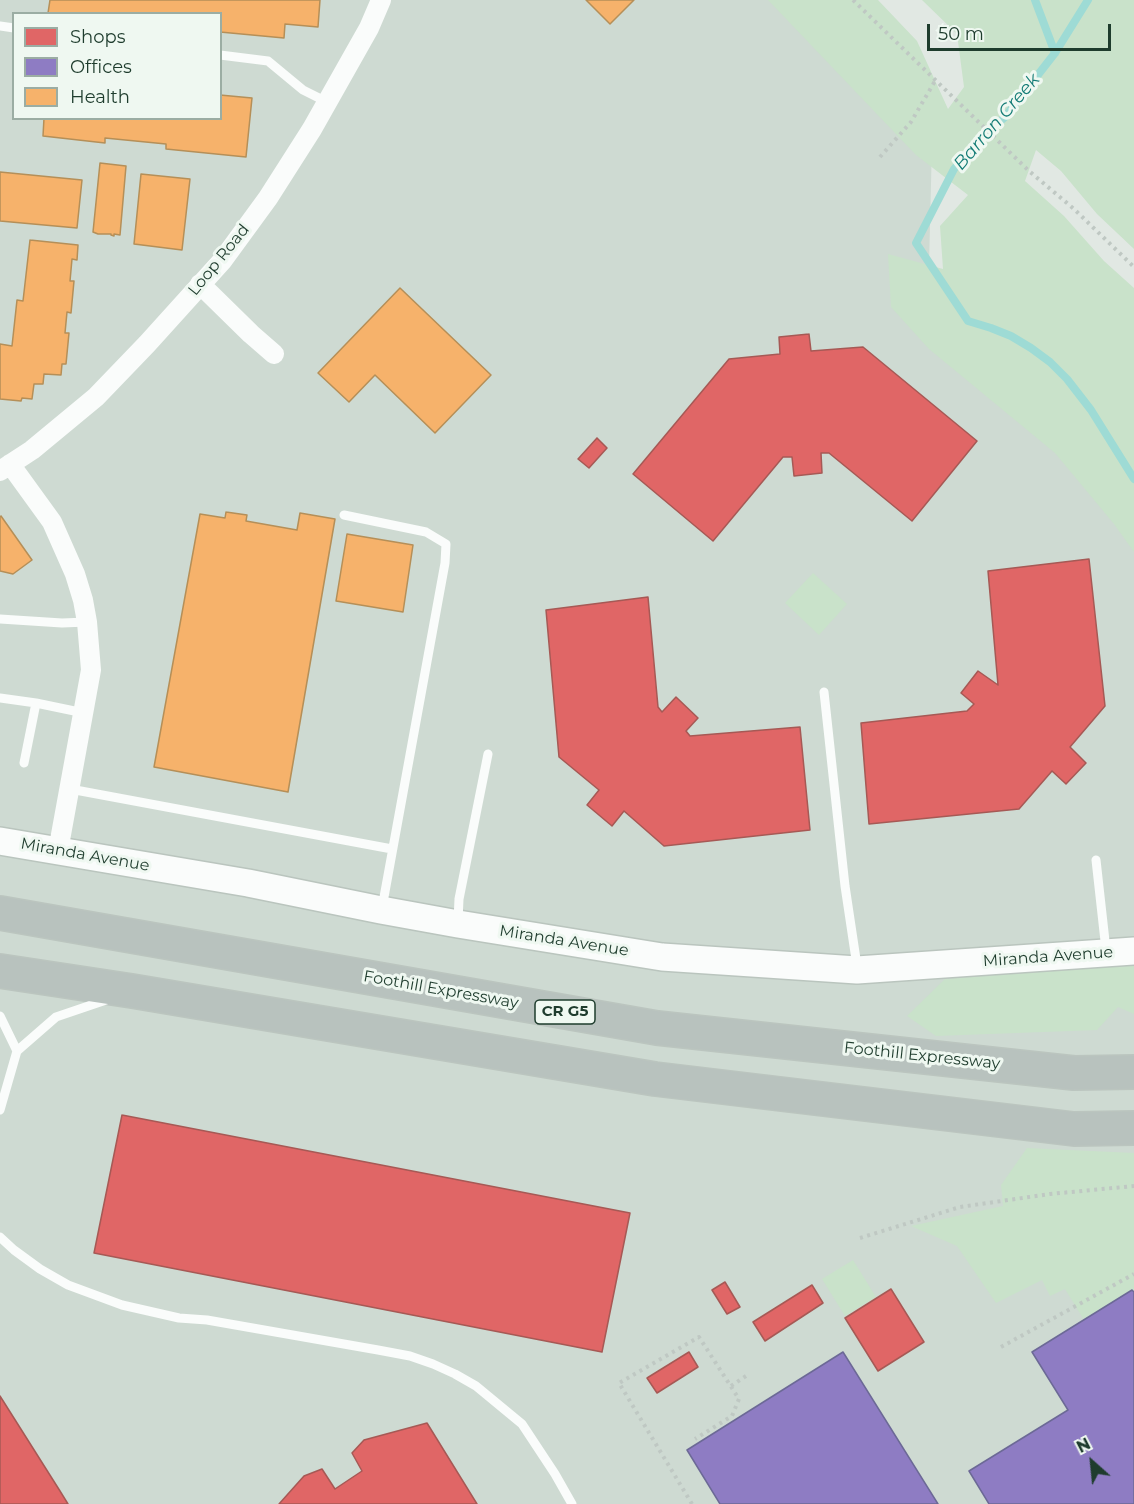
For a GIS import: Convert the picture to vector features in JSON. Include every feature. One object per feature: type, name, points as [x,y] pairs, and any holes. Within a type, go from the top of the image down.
[{"type":"highway","name":"Foothill Expressway","points":[[0,913],[657,1028],[1074,1073],[1134,1072]]},
{"type":"highway","points":[[0,971],[655,1079],[1074,1129],[1134,1128]]},
{"type":"street","name":"Loop Road","points":[[5,468],[37,446],[96,397],[222,261],[268,198],[312,129],[369,28],[381,0]]},
{"type":"street","points":[[201,284],[274,354]]},
{"type":"street","points":[[5,468],[52,522],[75,574],[87,622],[91,670],[58,851]]},
{"type":"street","name":"Miranda Avenue","points":[[0,841],[248,883],[458,924],[662,957],[857,970],[1134,951]]},
{"type":"lane","points":[[222,55],[268,61],[303,90],[327,102]]},
{"type":"lane","points":[[344,515],[426,532],[446,544],[445,563],[381,910]]},
{"type":"lane","points":[[0,619],[62,623],[87,622]]},
{"type":"lane","points":[[824,692],[845,886],[857,970]]},
{"type":"lane","points":[[0,698],[84,713]]},
{"type":"lane","points":[[24,763],[36,703]]},
{"type":"lane","points":[[458,924],[459,899],[488,754]]},
{"type":"lane","points":[[70,789],[392,849]]},
{"type":"lane","points":[[1096,860],[1106,953]]},
{"type":"lane","points":[[0,1110],[17,1052],[56,1017],[132,991]]},
{"type":"lane","points":[[0,1016],[17,1052]]},
{"type":"lane","points":[[0,1236],[14,1250],[40,1269],[68,1285],[122,1305],[179,1317],[378,1350],[425,1361],[455,1374],[476,1386],[522,1424],[572,1504]]},
{"type":"path","points":[[853,0],[1029,171],[1074,209],[1134,267]]},
{"type":"path","points":[[879,157],[910,122],[935,81]]},
{"type":"path","points":[[860,1238],[960,1207],[1050,1194],[1134,1186]]},
{"type":"path","points":[[1001,1347],[1134,1274]]},
{"type":"path","points":[[692,1504],[619,1383],[699,1337],[739,1399],[730,1420],[695,1439]]},
{"type":"path","points":[[731,1386],[749,1374]]},
{"type":"shaded area","points":[[0,0],[796,0],[932,143],[928,307],[1134,515],[1134,1504],[0,1504]]},
{"type":"green space","points":[[768,0],[878,0],[917,41],[948,109],[964,87],[957,34],[922,0],[1134,0],[1134,249],[1097,214],[1061,171],[1036,150],[1025,181],[1064,216],[1104,261],[1134,288],[1134,552],[1114,524],[1055,453],[929,349],[891,307],[888,254],[943,269],[940,226],[968,195],[916,155]]},
{"type":"green space","points":[[813,573],[847,604],[819,635],[785,603]]},
{"type":"green space","points":[[1134,963],[1134,1014],[1118,1007],[1097,1030],[936,1036],[907,1016],[945,979]]},
{"type":"green space","points":[[1027,1148],[1134,1153],[1134,1292],[1132,1290],[1084,1320],[1065,1289],[1050,1296],[1042,1280],[996,1303],[957,1246],[911,1226],[1003,1206],[1001,1185]]},
{"type":"green space","points":[[853,1260],[876,1297],[845,1316],[822,1279]]},
{"type":"building: Shops","points":[[809,334],[811,351],[863,347],[977,441],[912,521],[829,453],[821,453],[822,473],[794,476],[792,457],[783,457],[713,541],[633,474],[729,359],[780,354],[779,337]]},
{"type":"building: Shops","points":[[597,438],[607,448],[589,468],[578,459]]},
{"type":"building: Shops","points":[[1089,559],[1105,706],[1070,747],[1086,763],[1066,784],[1052,771],[1019,809],[869,824],[861,723],[967,711],[974,704],[961,693],[978,671],[998,685],[988,571]]},
{"type":"building: Shops","points":[[648,597],[658,707],[662,712],[676,697],[698,718],[686,731],[690,736],[800,727],[810,830],[664,846],[624,811],[612,826],[587,805],[599,790],[559,757],[546,610]]},
{"type":"building: Shops","points":[[122,1115],[630,1213],[602,1352],[94,1253]]},
{"type":"building: Shops","points":[[725,1282],[740,1307],[727,1314],[712,1290]]},
{"type":"building: Shops","points":[[812,1285],[823,1303],[765,1341],[753,1322]]},
{"type":"building: Shops","points":[[891,1289],[924,1342],[878,1371],[845,1318]]},
{"type":"building: Shops","points":[[689,1352],[698,1367],[657,1393],[647,1378]]},
{"type":"building: Shops","points":[[0,1396],[60,1491],[68,1504],[0,1504]]},
{"type":"building: Shops","points":[[427,1423],[477,1504],[279,1504],[304,1476],[322,1469],[335,1489],[362,1471],[352,1453],[364,1440]]},
{"type":"building: Offices","points":[[1132,1290],[1134,1292],[1134,1504],[989,1504],[969,1471],[1068,1410],[1032,1352]]},
{"type":"building: Offices","points":[[843,1352],[938,1504],[720,1504],[687,1450]]},
{"type":"building: Health","points":[[50,0],[320,0],[318,27],[285,24],[284,38],[222,32],[222,12],[48,12]]},
{"type":"building: Health","points":[[586,0],[634,0],[610,24]]},
{"type":"building: Health","points":[[222,95],[252,98],[246,157],[166,149],[166,144],[105,138],[105,143],[43,136],[44,120],[222,120]]},
{"type":"building: Health","points":[[100,163],[126,166],[120,235],[93,232]]},
{"type":"building: Health","points":[[0,172],[82,180],[77,228],[0,221]]},
{"type":"building: Health","points":[[141,174],[190,179],[182,250],[134,244]]},
{"type":"building: Health","points":[[30,240],[78,245],[77,260],[72,259],[70,281],[74,281],[71,313],[67,312],[65,333],[69,333],[66,364],[62,364],[61,375],[44,374],[43,384],[34,384],[32,399],[22,398],[21,401],[0,399],[0,344],[12,346],[17,300],[23,301]]},
{"type":"building: Health","points":[[400,288],[491,375],[435,433],[375,375],[349,402],[318,373]]},
{"type":"building: Health","points":[[226,512],[247,515],[246,521],[297,530],[300,513],[335,519],[288,792],[154,767],[200,514],[225,518]]},
{"type":"building: Health","points":[[1,516],[32,560],[13,574],[0,571]]},
{"type":"building: Health","points":[[347,534],[413,545],[403,612],[336,601]]},
{"type":"waterway","points":[[1035,0],[1055,53]]},
{"type":"waterway","name":"Barron Creek","points":[[1088,0],[1055,53],[1005,117],[980,139],[954,169],[916,243],[968,321],[1011,336],[1050,362],[1067,379],[1091,410],[1134,479]]}]
